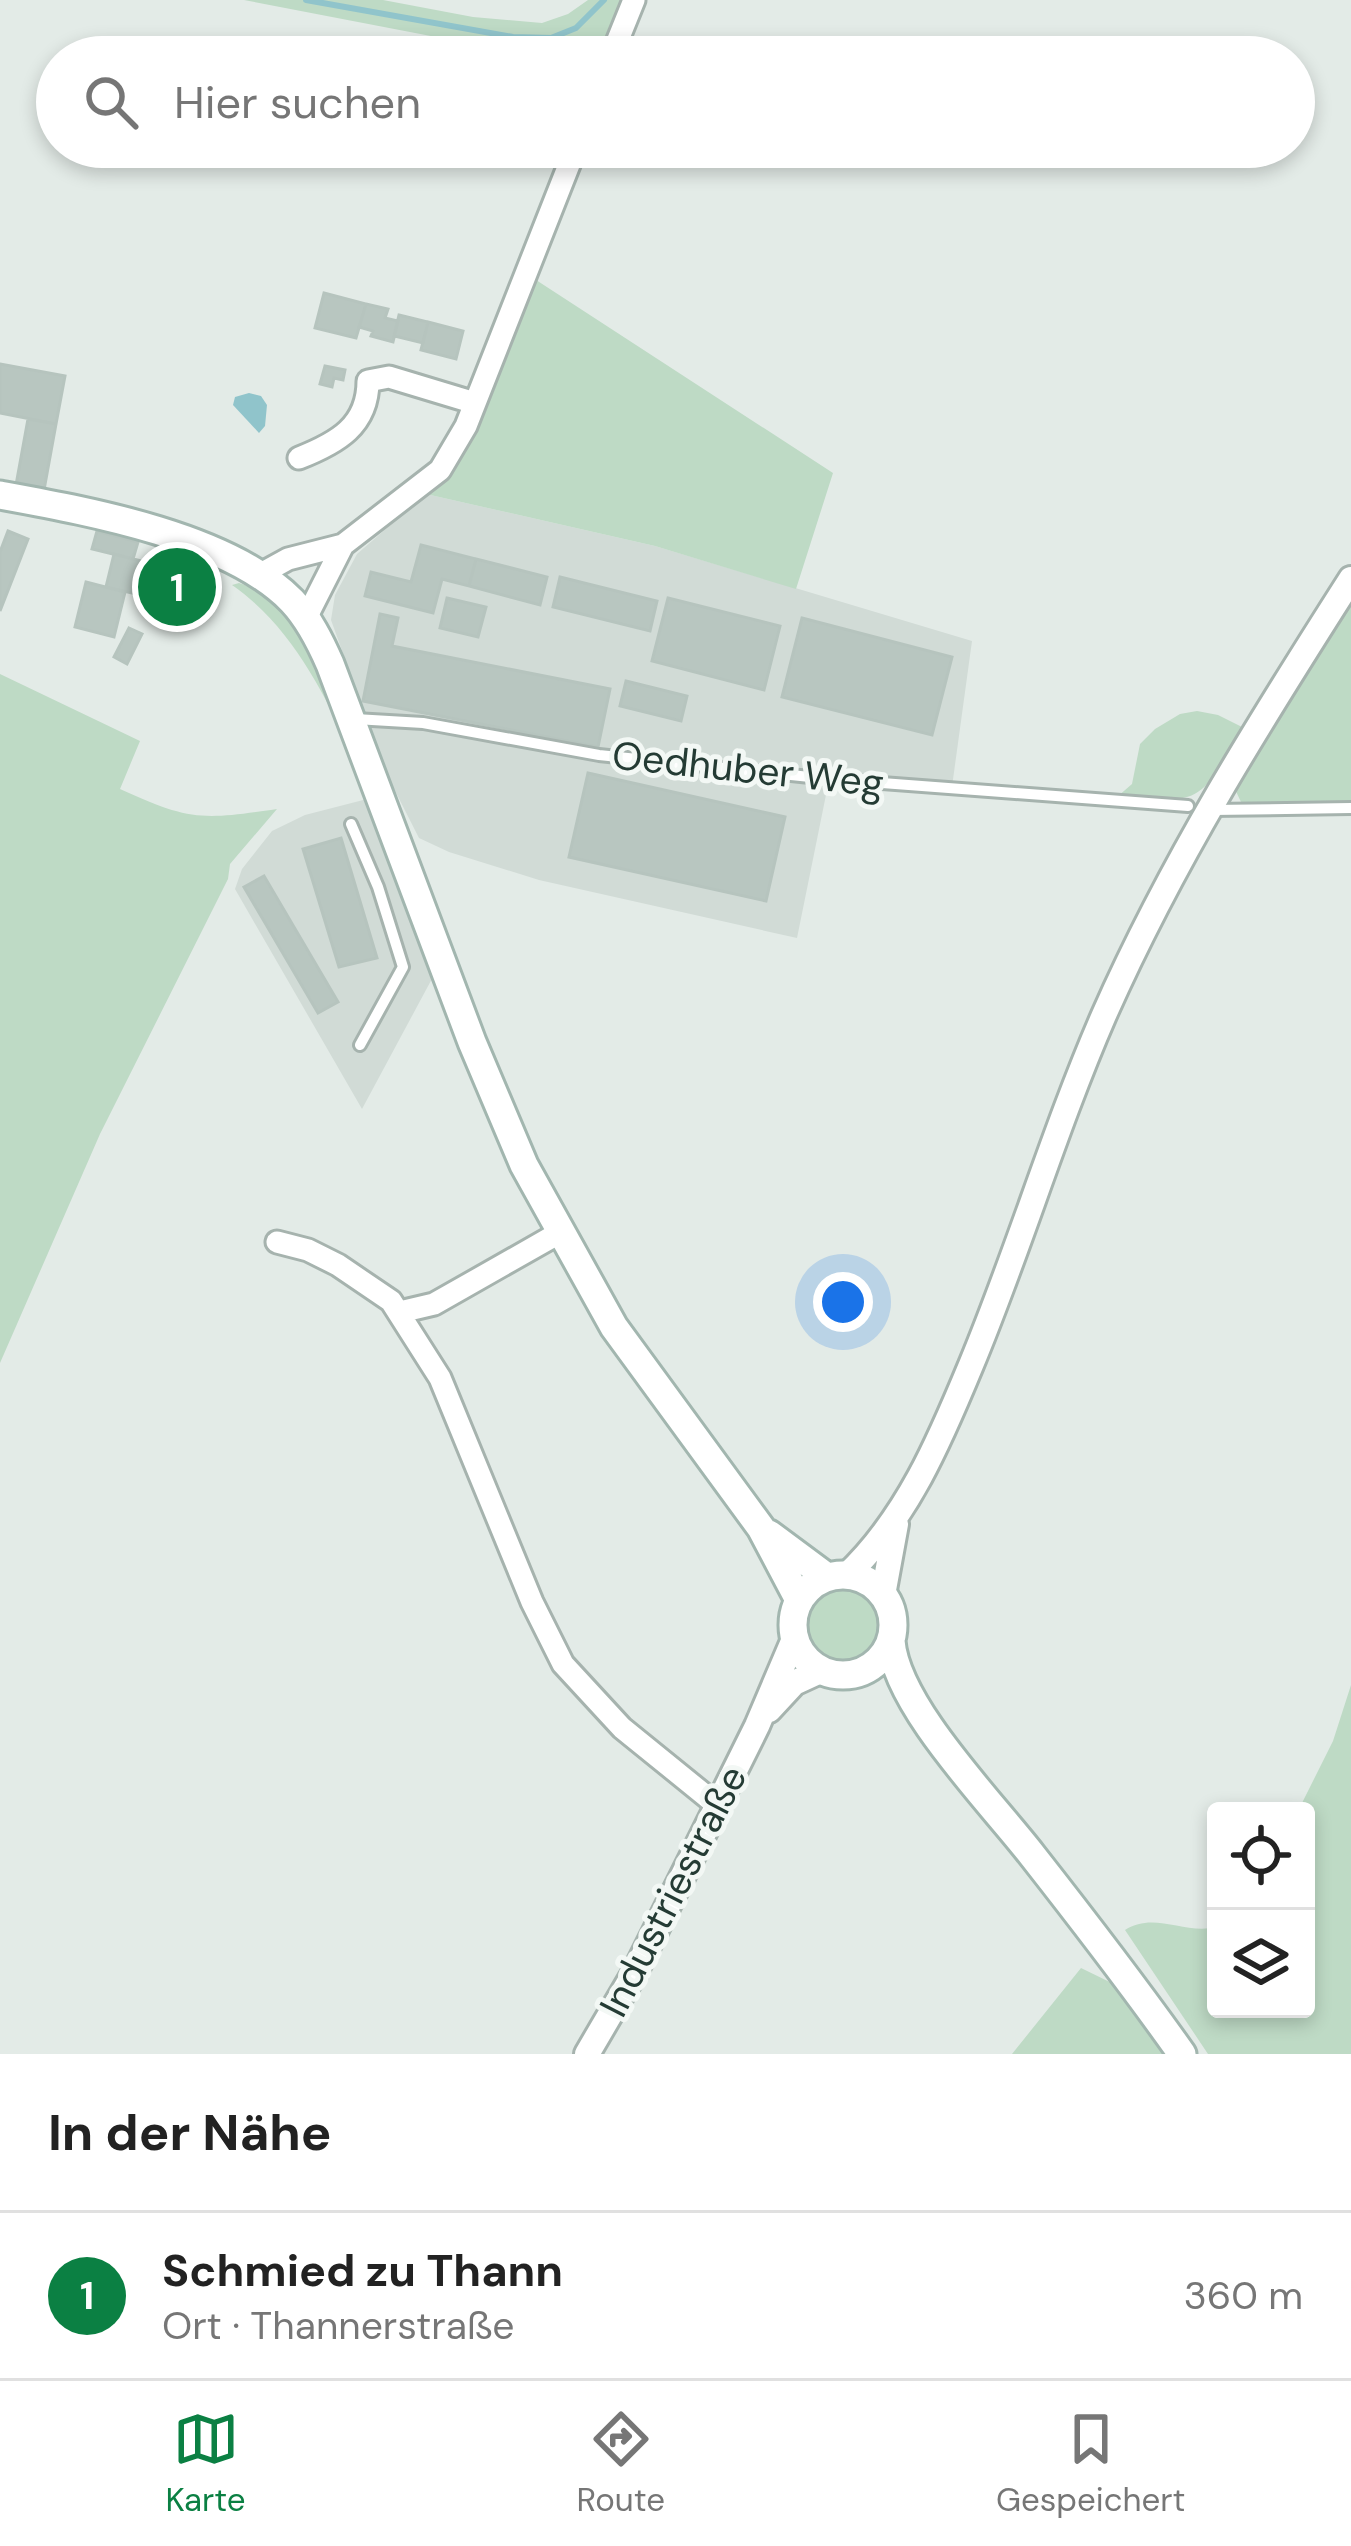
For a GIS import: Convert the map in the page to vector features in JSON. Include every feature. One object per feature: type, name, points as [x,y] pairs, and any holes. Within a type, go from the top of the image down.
[{"type":"main road","points":[[0,495],[201,546],[259,575],[306,618],[325,651],[505,1123],[559,1233],[647,1376],[761,1528],[799,1600]]},
{"type":"main road","points":[[761,1528],[837,1576],[870,1583],[883,1594],[892,1612],[892,1658],[940,1741]]},
{"type":"main road","points":[[837,1576],[808,1588],[793,1616],[794,1640],[809,1663],[838,1676],[857,1674],[884,1655],[891,1641]]},
{"type":"main road","points":[[857,1674],[889,1690],[940,1741],[1108,1952],[1182,2054]]},
{"type":"street","points":[[619,36],[634,0]]},
{"type":"street","points":[[259,575],[288,559],[343,545],[440,470],[475,403],[568,168]]},
{"type":"street","points":[[299,458],[320,450],[355,424],[368,405],[368,382],[389,377],[475,403]]},
{"type":"street","points":[[306,618],[343,545]]},
{"type":"street","points":[[883,1594],[898,1516],[956,1402],[1105,1013],[1198,807],[1351,579]]},
{"type":"street","points":[[400,1312],[434,1304],[559,1233]]},
{"type":"street","points":[[277,1242],[308,1250],[352,1273],[400,1312],[449,1400],[532,1602],[563,1664],[622,1727],[718,1805]]},
{"type":"street","points":[[837,1576],[898,1516]]},
{"type":"street","name":"Industriestraße","points":[[587,2054],[635,1972],[757,1726],[794,1640]]},
{"type":"street","name":"Industriestraße","points":[[757,1726],[794,1683],[820,1671]]},
{"type":"lane","name":"Oedhuber Weg","points":[[351,719],[423,723],[599,755],[668,762],[1148,804],[1351,808]]},
{"type":"lane","points":[[351,824],[378,887],[403,967],[360,1045]]},
{"type":"lane","points":[[378,887],[409,876]]},
{"type":"shaded area","points":[[426,494],[655,546],[972,641],[951,794],[828,785],[797,938],[539,880],[419,838],[387,775],[331,620],[335,595],[357,554]]},
{"type":"shaded area","points":[[371,798],[434,975],[362,1109],[235,889],[242,869],[272,831],[305,815]]},
{"type":"green space","points":[[244,0],[383,0],[473,17],[542,23],[588,0],[623,0],[608,36],[431,36]]},
{"type":"green space","points":[[533,278],[833,473],[796,589],[655,546],[426,494],[445,473]]},
{"type":"green space","points":[[239,583],[263,594],[298,630],[352,751],[288,639],[232,585]]},
{"type":"green space","points":[[1351,595],[1351,803],[1241,802],[1233,785]]},
{"type":"green space","points":[[0,674],[140,741],[120,789],[197,815],[277,809],[230,864],[228,879],[100,1134],[0,1363]]},
{"type":"green space","points":[[1197,711],[1244,728],[1207,784],[1185,798],[1117,797],[1132,784],[1140,744],[1180,714]]},
{"type":"green space","points":[[845,1584],[873,1596],[885,1624],[873,1652],[845,1664],[817,1652],[805,1624],[817,1596]]},
{"type":"green space","points":[[1351,1685],[1351,2054],[1208,2054],[1125,1930],[1147,1923],[1207,1928],[1207,2018],[1315,2018],[1315,1802],[1302,1802],[1333,1741]]},
{"type":"green space","points":[[1081,1968],[1124,1989],[1172,2054],[1012,2054]]},
{"type":"water","points":[[261,396],[267,405],[265,426],[259,433],[233,405],[235,397]]},
{"type":"building","points":[[324,293],[366,304],[356,338],[315,328]]},
{"type":"building","points":[[366,304],[388,309],[385,318],[398,321],[393,342],[359,327]]},
{"type":"building","points":[[399,315],[428,322],[423,343],[394,336]]},
{"type":"building","points":[[428,322],[463,331],[456,359],[421,350]]},
{"type":"building","points":[[0,364],[65,376],[56,424],[0,413]]},
{"type":"building","points":[[325,366],[345,370],[343,380],[334,378],[332,387],[320,384]]},
{"type":"building","points":[[28,419],[56,424],[44,490],[16,485]]},
{"type":"building","points":[[8,531],[28,539],[0,611],[0,552]]},
{"type":"building","points":[[97,531],[138,542],[133,559],[92,549]]},
{"type":"building","points":[[421,545],[476,559],[469,586],[442,579],[433,613],[365,596],[371,572],[411,582]]},
{"type":"building","points":[[114,554],[161,566],[153,598],[106,587]]},
{"type":"building","points":[[476,559],[547,577],[540,605],[469,586]]},
{"type":"building","points":[[161,566],[202,576],[194,609],[153,598]]},
{"type":"building","points":[[560,577],[657,601],[650,631],[553,607]]},
{"type":"building","points":[[86,582],[125,592],[114,637],[75,627]]},
{"type":"building","points":[[447,598],[486,607],[478,637],[440,628]]},
{"type":"building","points":[[668,598],[780,626],[764,690],[652,661]]},
{"type":"building","points":[[380,614],[398,618],[392,646],[610,689],[598,747],[363,701]]},
{"type":"building","points":[[802,618],[952,657],[932,735],[782,697]]},
{"type":"building","points":[[129,628],[142,634],[127,664],[114,657]]},
{"type":"building","points":[[626,681],[687,696],[681,721],[620,706]]},
{"type":"building","points":[[588,773],[785,817],[766,901],[569,857]]},
{"type":"building","points":[[341,838],[377,958],[339,967],[303,849]]},
{"type":"building","points":[[264,876],[338,1002],[318,1013],[244,887]]},
{"type":"waterway","points":[[306,0],[507,36]]},
{"type":"waterway","points":[[556,36],[576,28],[604,0]]},
{"type":"place","name":"Schmied zu Thann","points":[[177,587]]}]
